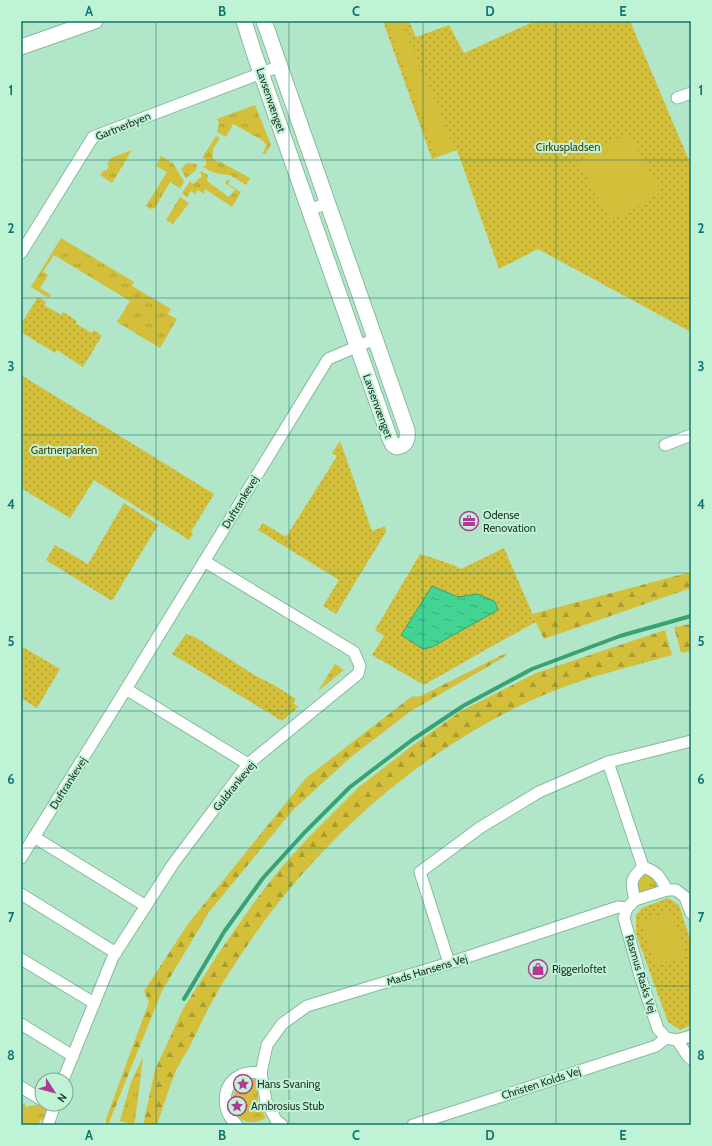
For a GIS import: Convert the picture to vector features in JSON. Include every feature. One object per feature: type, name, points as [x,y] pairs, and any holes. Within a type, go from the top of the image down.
[{"type":"street","points":[[21,47],[95,21]]},
{"type":"street","name":"Lavsenvænget","points":[[244,21],[390,439],[393,445],[397,447],[402,446],[408,436],[407,430],[264,21]]},
{"type":"street","name":"Gartnerbyen","points":[[21,253],[93,137],[280,66]]},
{"type":"street","points":[[677,98],[691,93]]},
{"type":"street","points":[[309,210],[328,203]]},
{"type":"street","name":"Duftrankevej","points":[[21,858],[328,359],[375,339]]},
{"type":"street","points":[[665,445],[691,435]]},
{"type":"street","name":"Guldrankevej","points":[[66,1072],[116,953],[173,864],[248,764],[358,674],[360,666],[354,652],[204,561]]},
{"type":"street","points":[[126,689],[248,764]]},
{"type":"street","points":[[449,963],[420,872],[481,827],[539,792],[608,762],[691,741]]},
{"type":"street","points":[[608,762],[643,867]]},
{"type":"street","points":[[34,836],[146,906]]},
{"type":"street","points":[[643,867],[652,870],[660,876],[667,890]]},
{"type":"street","points":[[635,900],[632,884],[634,876],[643,867]]},
{"type":"street","points":[[627,908],[635,900],[667,890],[676,890],[685,897],[691,913]]},
{"type":"street","points":[[21,894],[116,953]]},
{"type":"street","name":"Mads Hansens Vej","points":[[261,1073],[267,1045],[282,1024],[307,1006],[449,963],[618,907],[627,908]]},
{"type":"street","name":"Rasmus Rasks Vej","points":[[627,908],[624,918],[640,976],[658,1029],[666,1038]]},
{"type":"street","points":[[21,959],[94,1003]]},
{"type":"street","points":[[21,1024],[73,1056]]},
{"type":"street","points":[[666,1038],[678,1040],[691,1036]]},
{"type":"street","name":"Christen Kolds Vej","points":[[413,1125],[656,1046],[666,1038]]},
{"type":"street","points":[[678,1040],[691,1059]]},
{"type":"street","points":[[237,1125],[228,1116],[225,1105],[225,1094],[230,1084],[239,1076],[249,1072],[261,1073],[266,1100],[276,1123]]},
{"type":"street","points":[[21,1087],[34,1095]]},
{"type":"street","points":[[48,1125],[51,1112]]},
{"type":"green space","name":"Cirkuspladsen","points":[[383,21],[409,21],[416,37],[449,25],[464,53],[535,21],[630,21],[691,165],[691,332],[538,249],[499,269],[457,150],[432,159]]},
{"type":"green space","points":[[387,21],[402,21],[419,67],[425,76],[455,150],[436,157]]},
{"type":"green space","points":[[255,105],[271,145],[265,154],[262,154],[267,145],[262,140],[233,124],[226,137],[217,132],[219,123],[217,119]]},
{"type":"green space","points":[[628,133],[662,192],[611,221],[578,162]]},
{"type":"green space","points":[[216,136],[220,138],[213,149],[212,157],[217,162],[219,161],[250,178],[246,185],[230,175],[219,174],[202,166],[206,166],[206,159],[202,158]]},
{"type":"green space","points":[[132,150],[112,183],[100,175],[103,171],[107,170],[109,166],[107,165],[111,158]]},
{"type":"green space","points":[[161,156],[173,163],[184,182],[180,188],[170,182],[155,208],[151,209],[146,206],[167,172],[156,166]]},
{"type":"green space","points":[[187,163],[197,164],[196,170],[186,178],[181,169]]},
{"type":"green space","points":[[201,171],[208,175],[207,181],[229,197],[235,190],[225,183],[227,180],[230,180],[228,184],[241,192],[232,207],[205,189],[204,194],[198,190],[195,194],[191,191],[187,197],[182,193],[190,181],[193,184],[202,176]]},
{"type":"green space","points":[[180,197],[189,203],[173,224],[166,220]]},
{"type":"green space","points":[[61,238],[134,282],[132,286],[171,309],[168,314],[177,319],[160,348],[117,322],[130,301],[54,255],[43,272],[48,275],[40,288],[51,295],[49,298],[31,287]]},
{"type":"green space","points":[[38,297],[46,302],[44,305],[61,315],[63,312],[77,321],[76,324],[92,333],[94,330],[102,336],[83,367],[57,350],[55,353],[21,332],[21,324]]},
{"type":"green space","name":"Gartnerparken","points":[[21,375],[214,494],[191,532],[193,534],[189,540],[94,480],[70,518],[21,488]]},
{"type":"green space","points":[[340,441],[372,531],[385,526],[386,532],[336,614],[323,606],[339,580],[258,530],[263,523],[286,537],[337,456],[332,453]]},
{"type":"green space","points":[[124,503],[158,525],[112,601],[46,560],[55,545],[88,564]]},
{"type":"green space","points":[[504,548],[536,622],[424,685],[372,655],[384,636],[375,630],[420,554],[461,569]]},
{"type":"green space","points":[[691,572],[691,588],[544,639],[532,614]]},
{"type":"green space","points":[[691,624],[691,651],[681,653],[674,627]]},
{"type":"green space","points":[[665,630],[672,655],[577,682],[546,694],[498,717],[452,744],[409,774],[368,808],[329,845],[293,885],[260,927],[220,988],[178,1066],[157,1125],[143,1125],[155,1070],[183,1009],[218,954],[255,901],[280,869],[307,839],[359,787],[412,746],[461,711],[536,673]]},
{"type":"green space","points":[[186,634],[195,637],[256,676],[296,699],[293,703],[298,707],[282,721],[172,654]]},
{"type":"green space","points":[[21,646],[60,669],[37,708],[21,698]]},
{"type":"green space","points":[[506,654],[506,656],[411,711],[351,757],[293,810],[209,912],[162,991],[108,1125],[106,1125],[106,1119],[149,1002],[144,991],[188,924],[306,778],[411,697],[421,696]]},
{"type":"green space","points":[[335,664],[344,670],[318,691]]},
{"type":"green space","points":[[645,874],[654,878],[657,884],[656,887],[643,893],[639,891],[637,886],[639,879]]},
{"type":"green space","points":[[668,898],[679,905],[691,942],[691,1025],[680,1030],[668,1022],[636,934],[636,915],[642,908]]},
{"type":"green space","points":[[671,911],[686,956],[656,966],[641,921]]},
{"type":"green space","points":[[143,1057],[135,1121],[133,1124],[120,1121],[131,1082]]},
{"type":"green space","points":[[251,1079],[257,1079],[258,1101],[266,1118],[256,1122],[246,1121],[239,1117],[234,1110],[232,1102],[234,1094],[240,1086]]},
{"type":"green space","points":[[25,1103],[26,1107],[34,1105],[34,1112],[46,1112],[46,1117],[40,1121],[38,1125],[21,1125],[21,1104]]},
{"type":"water","points":[[432,586],[458,597],[477,594],[494,601],[498,610],[432,647],[423,649],[401,635]]},
{"type":"waterway","points":[[184,999],[224,932],[263,878],[305,832],[350,787],[412,740],[463,706],[532,669],[620,636],[691,616]]},
{"type":"place","name":"Odense Renovation","points":[[469,521]]},
{"type":"place","name":"Riggerloftet","points":[[538,969]]},
{"type":"place","name":"Hans Svaning","points":[[243,1084]]},
{"type":"place","name":"Ambrosius Stub","points":[[237,1106]]}]
